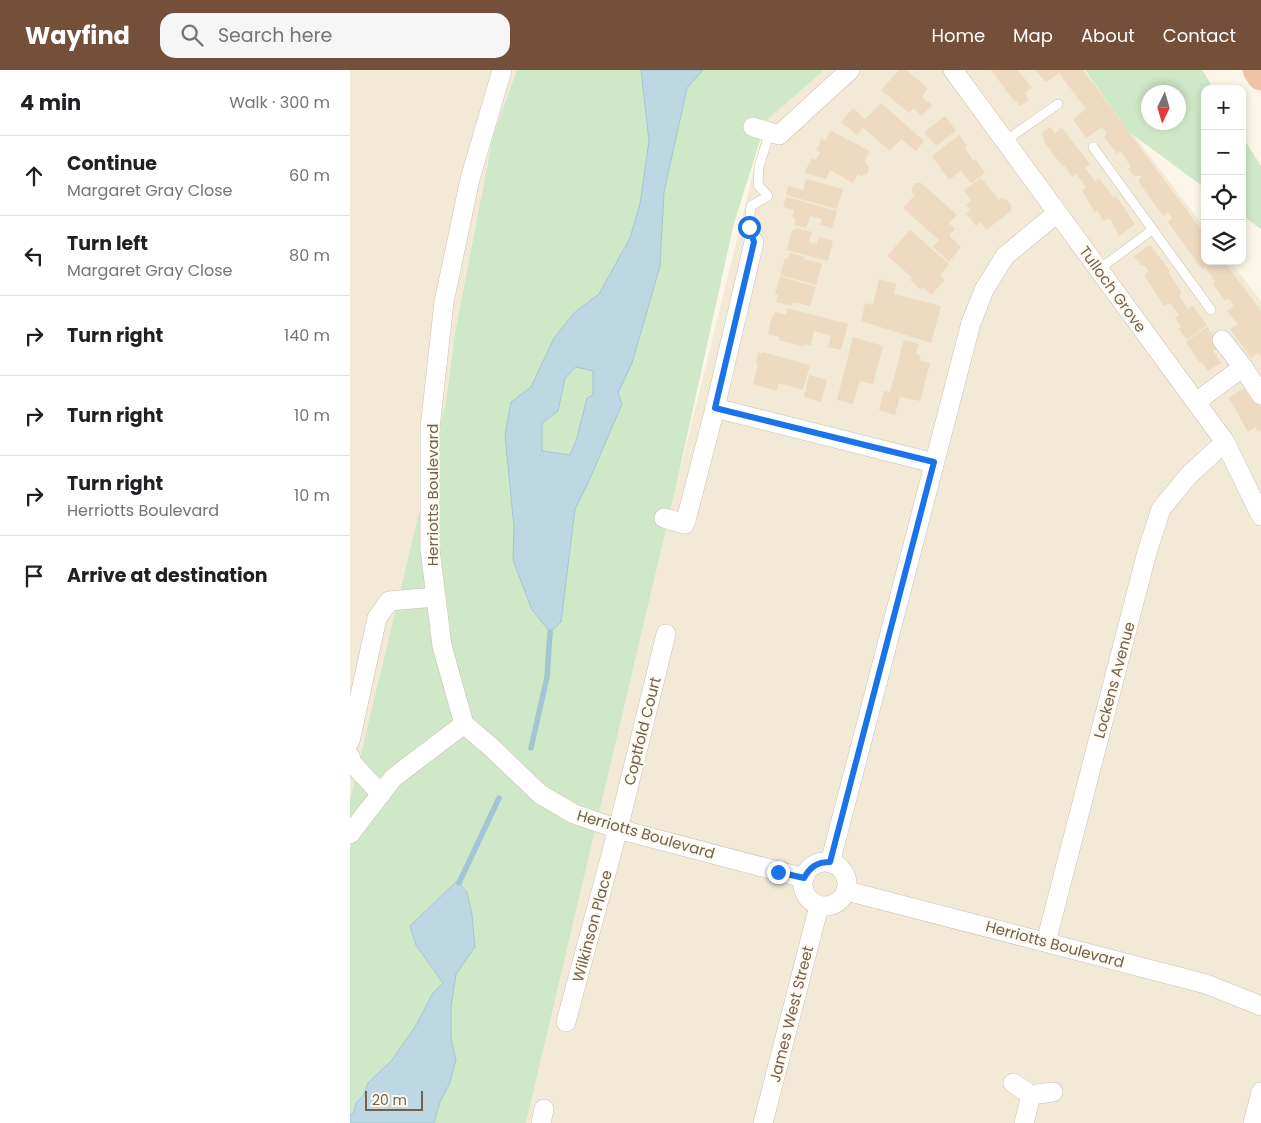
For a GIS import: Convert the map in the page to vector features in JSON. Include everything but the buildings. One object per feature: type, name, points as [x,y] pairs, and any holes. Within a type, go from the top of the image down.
[{"type":"highway","points":[[1257,70],[1261,76]]},
{"type":"street","name":"Herriotts Boulevard","points":[[502,70],[470,179],[444,302],[430,428],[430,549],[442,646],[464,724],[540,794],[574,814],[618,829],[804,878]]},
{"type":"street","points":[[761,130],[779,135],[850,70]]},
{"type":"street","name":"Tulloch Grove","points":[[955,71],[1225,442],[1261,516]]},
{"type":"street","points":[[830,862],[971,324],[984,290],[1004,256],[1057,213]]},
{"type":"street","points":[[664,518],[685,524],[715,408],[754,242]]},
{"type":"street","points":[[1222,340],[1243,367],[1261,395]]},
{"type":"street","points":[[1196,402],[1243,367]]},
{"type":"street","points":[[715,408],[934,462]]},
{"type":"street","name":"Lockens Avenue","points":[[1046,942],[1147,552],[1161,508],[1189,475],[1225,442]]},
{"type":"street","points":[[350,741],[377,618],[389,602],[436,597]]},
{"type":"street","name":"Coptfold Court","points":[[618,829],[666,634]]},
{"type":"street","points":[[350,834],[393,778],[464,724]]},
{"type":"street","points":[[350,756],[352,762],[381,794]]},
{"type":"street","name":"Wilkinson Place","points":[[566,1022],[618,829]]},
{"type":"street","points":[[821,862],[830,862],[842,870],[846,876],[847,890],[843,898],[836,904],[819,906],[811,902],[806,895],[803,887],[804,878],[814,865],[821,862]]},
{"type":"street","name":"Herriotts Boulevard","points":[[847,890],[1206,984],[1261,1006]]},
{"type":"street","name":"James West Street","points":[[763,1123],[819,906]]},
{"type":"street","points":[[1013,1083],[1031,1095],[1053,1092]]},
{"type":"street","points":[[1253,1123],[1261,1092]]},
{"type":"street","points":[[1024,1123],[1031,1095]]},
{"type":"lane","points":[[1005,141],[1058,104]]},
{"type":"lane","points":[[754,242],[749,227],[751,206],[768,196],[758,186],[761,130]]},
{"type":"lane","points":[[1093,148],[1211,310]]},
{"type":"lane","points":[[1098,270],[1152,230]]},
{"type":"shaded area","points":[[350,70],[517,70],[493,136],[455,333],[446,401],[350,799]]},
{"type":"shaded area","points":[[824,70],[1084,70],[1201,223],[1201,265],[1233,265],[1261,301],[1261,1123],[526,1123],[675,491],[766,121]]},
{"type":"green space","points":[[517,70],[824,70],[766,121],[733,227],[675,491],[526,1123],[350,1123],[350,799],[446,401],[455,333],[493,136]]},
{"type":"green space","points":[[1085,70],[1202,70],[1211,85],[1201,85],[1201,185],[1129,132]]},
{"type":"green space","points":[[1246,142],[1261,166],[1261,229],[1246,218]]},
{"type":"water","points":[[641,70],[703,70],[687,88],[664,192],[660,266],[632,363],[618,393],[622,404],[575,509],[561,622],[550,632],[532,610],[513,560],[514,527],[505,435],[511,402],[531,387],[554,338],[574,313],[599,294],[630,238],[640,204],[649,141]],"holes":[[[576,367],[593,371],[593,395],[587,398],[576,441],[570,455],[542,451],[542,423],[558,411],[565,378]]]},
{"type":"water","points":[[457,881],[467,892],[472,915],[475,947],[456,974],[451,1007],[451,1038],[456,1060],[449,1085],[440,1102],[434,1123],[350,1123],[350,1115],[354,1112],[356,1103],[363,1096],[368,1083],[392,1060],[415,1027],[433,993],[443,983],[416,945],[410,926]]},
{"type":"waterway","points":[[531,748],[547,677],[550,632]]},
{"type":"waterway","points":[[459,883],[499,798]]},
{"type":"route","points":[[749,227],[754,242],[715,408],[934,462],[830,862],[821,862],[814,865],[804,878],[778,872]]}]
